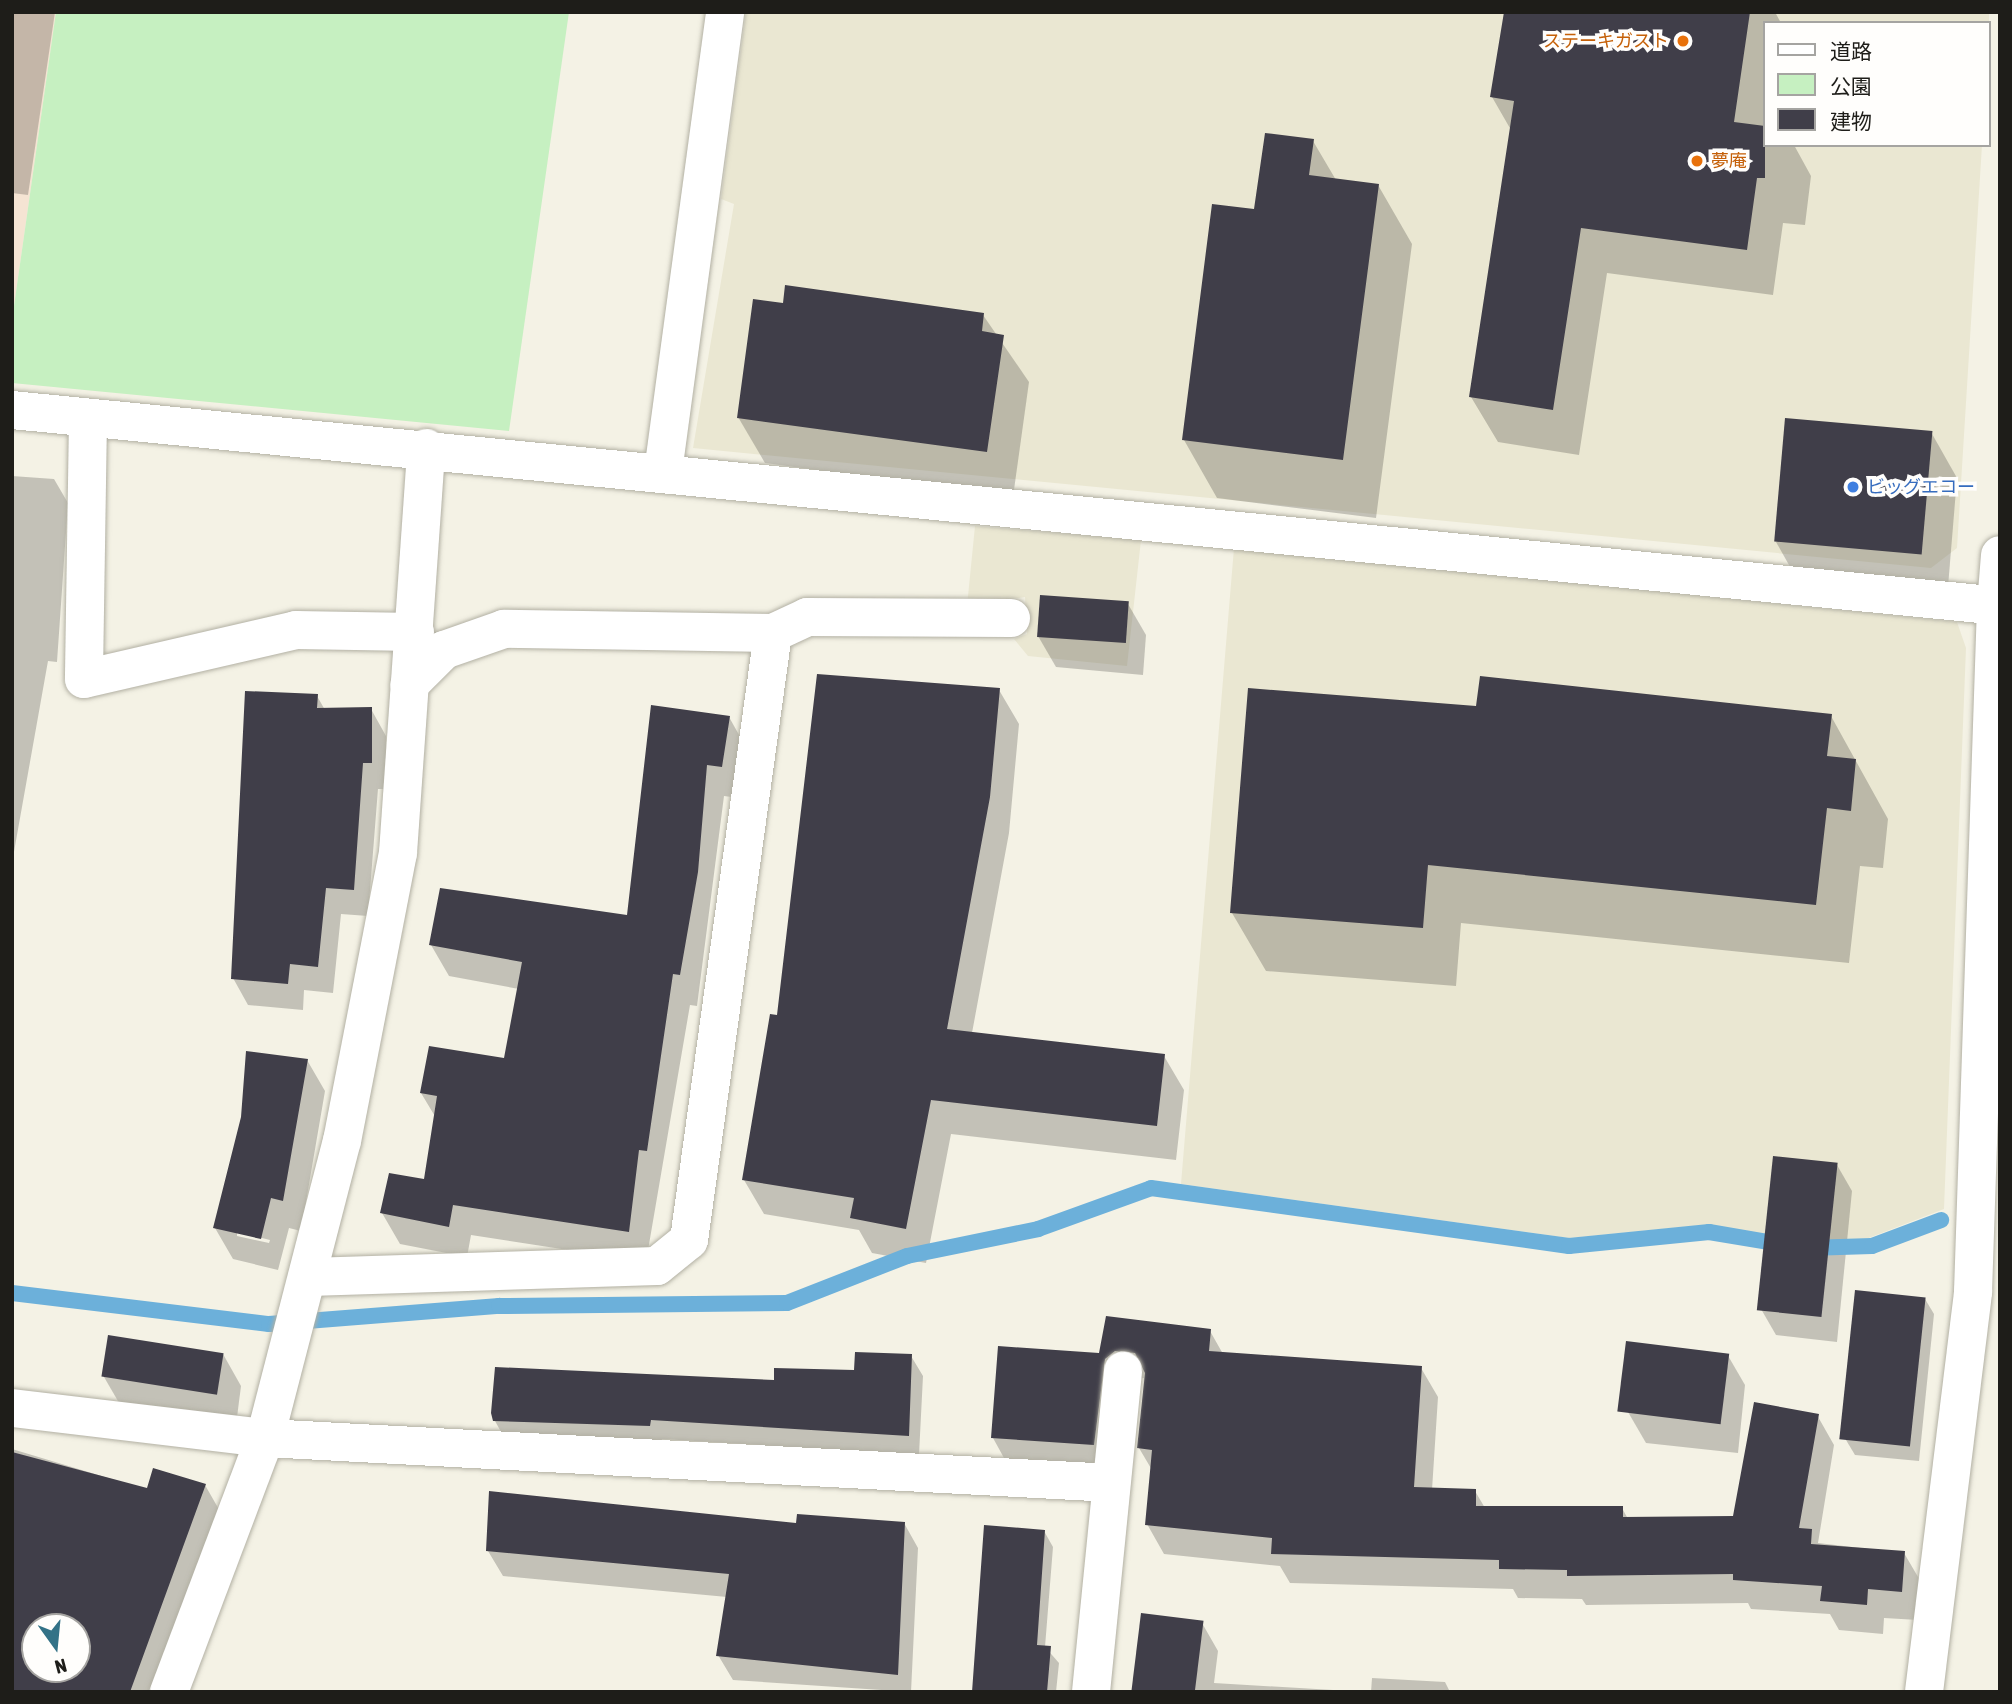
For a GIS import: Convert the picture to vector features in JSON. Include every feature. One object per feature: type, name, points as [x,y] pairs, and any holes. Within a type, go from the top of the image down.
[{"type":"street","points":[[663,471],[725,12]]},
{"type":"street","points":[[12,410],[663,471],[1998,606]]},
{"type":"street","points":[[88,419],[84,679],[296,630],[415,632]]},
{"type":"street","points":[[169,1692],[265,1438],[309,1277],[398,853],[426,448]]},
{"type":"street","points":[[1924,1692],[1973,1292],[1990,1052],[2000,555]]},
{"type":"street","points":[[410,685],[444,650],[504,629],[773,633],[807,617],[1011,618]]},
{"type":"street","points":[[309,1277],[657,1266],[689,1240],[773,633]]},
{"type":"street","points":[[1091,1692],[1123,1371]]},
{"type":"street","points":[[12,1408],[265,1438],[1111,1483]]},
{"type":"shaded area","points":[[12,12],[56,12],[12,320]]},
{"type":"shaded area","points":[[746,12],[1989,12],[1989,21],[1764,21],[1764,147],[1982,147],[1957,548],[1931,568],[693,448],[734,204],[721,199]]},
{"type":"shaded area","points":[[975,526],[1141,540],[1127,666],[1028,656],[1014,639],[1027,634],[1025,597],[967,606]]},
{"type":"shaded area","points":[[1234,548],[1957,622],[1966,648],[1944,1209],[1866,1239],[1815,1242],[1703,1225],[1569,1238],[1181,1184]]},
{"type":"green space","points":[[56,12],[569,12],[509,431],[12,383],[12,320]]},
{"type":"building","points":[[1504,12],[1750,12],[1734,122],[1764,126],[1765,178],[1757,178],[1747,250],[1581,228],[1553,410],[1469,397],[1514,101],[1490,97]]},
{"type":"building","points":[[1265,133],[1314,139],[1309,175],[1379,184],[1343,460],[1182,440],[1212,204],[1254,209]]},
{"type":"building","points":[[785,285],[984,313],[982,331],[1004,335],[987,452],[737,418],[753,299],[783,303]]},
{"type":"building","name":"ビッグエコー","points":[[1785,418],[1932,431],[1922,554],[1774,542]]},
{"type":"building","points":[[1040,595],[1129,601],[1126,643],[1037,637]]},
{"type":"building","points":[[817,674],[1000,688],[990,797],[947,1029],[1165,1054],[1157,1126],[931,1100],[906,1229],[850,1218],[854,1198],[742,1180],[770,1014],[777,1015]]},
{"type":"building","points":[[1480,676],[1832,714],[1827,756],[1856,759],[1851,811],[1827,808],[1816,905],[1428,865],[1423,928],[1230,913],[1248,688],[1476,706]]},
{"type":"building","points":[[245,691],[318,694],[317,708],[372,707],[372,763],[363,763],[354,890],[326,888],[318,967],[290,964],[288,984],[231,979]]},
{"type":"building","points":[[651,705],[730,716],[722,767],[707,765],[698,872],[680,975],[673,974],[647,1151],[639,1150],[629,1232],[453,1205],[449,1227],[380,1213],[389,1173],[424,1179],[437,1096],[420,1093],[429,1046],[504,1058],[522,962],[429,945],[440,888],[627,915]]},
{"type":"building","points":[[246,1051],[308,1059],[283,1201],[271,1198],[261,1239],[213,1228],[241,1117]]},
{"type":"building","points":[[1773,1156],[1838,1163],[1821,1317],[1757,1310]]},
{"type":"building","points":[[1855,1290],[1926,1297],[1910,1447],[1839,1439]]},
{"type":"building","points":[[1106,1316],[1211,1329],[1209,1351],[1422,1366],[1414,1487],[1476,1489],[1476,1506],[1623,1506],[1623,1517],[1733,1516],[1754,1402],[1819,1414],[1799,1528],[1812,1529],[1811,1544],[1905,1551],[1902,1592],[1868,1589],[1867,1605],[1820,1601],[1822,1586],[1733,1580],[1733,1574],[1567,1576],[1567,1570],[1499,1569],[1499,1560],[1271,1554],[1272,1538],[1145,1525],[1152,1450],[1137,1448],[1145,1373],[1135,1353],[1115,1351],[1105,1359],[1094,1445],[991,1438],[998,1346],[1099,1353]]},
{"type":"building","points":[[108,1335],[224,1353],[217,1395],[101,1376]]},
{"type":"building","points":[[1626,1341],[1729,1354],[1721,1424],[1617,1411]]},
{"type":"building","points":[[855,1352],[912,1354],[909,1436],[651,1420],[650,1426],[493,1421],[491,1413],[495,1367],[774,1380],[774,1368],[854,1370]]},
{"type":"building","points":[[12,1452],[147,1488],[153,1468],[206,1484],[130,1692],[12,1692]]},
{"type":"building","points":[[489,1491],[796,1523],[797,1514],[905,1522],[898,1675],[716,1656],[729,1574],[486,1551]]},
{"type":"building","points":[[984,1525],[1045,1530],[1037,1645],[1051,1646],[1047,1692],[972,1692]]},
{"type":"building","points":[[1141,1613],[1204,1621],[1195,1692],[1131,1692]]},
{"type":"waterway","points":[[12,1293],[269,1324],[499,1306],[787,1303],[907,1256],[1038,1229],[1151,1188],[1569,1246],[1709,1232],[1786,1245]]},
{"type":"waterway","points":[[1808,1248],[1872,1246],[1941,1220]]},
{"type":"place","name":"ステーキガスト","points":[[1683,41]]},
{"type":"place","name":"夢庵","points":[[1697,161]]},
{"type":"place","name":"ビッグエコー","points":[[1853,487]]}]
